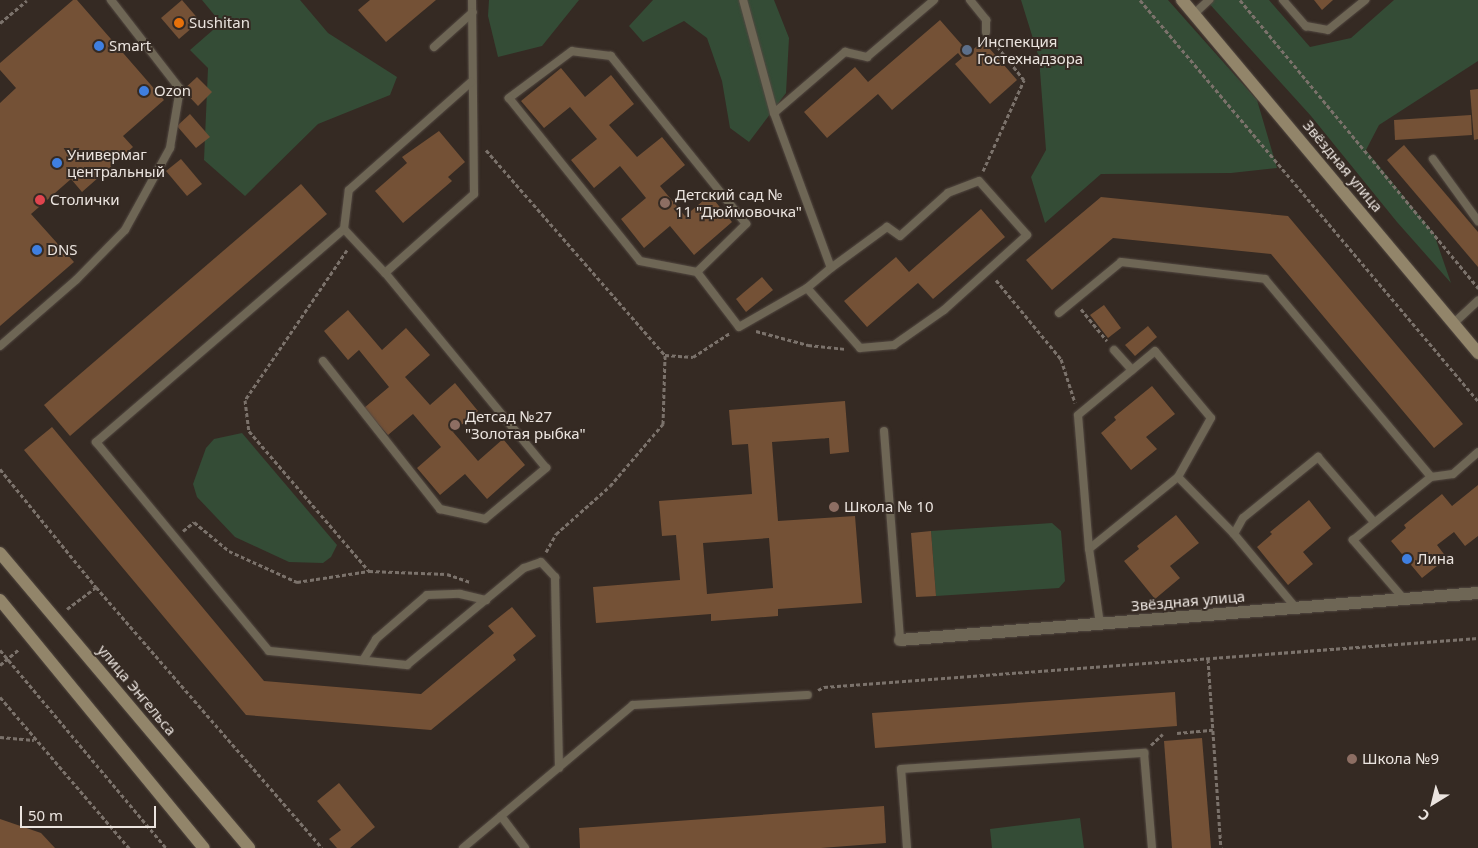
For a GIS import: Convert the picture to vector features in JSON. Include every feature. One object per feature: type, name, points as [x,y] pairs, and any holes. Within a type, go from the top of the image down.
[{"type":"main road","name":"Звёздная улица","points":[[1182,0],[1478,353]]},
{"type":"main road","name":"улица Энгельса","points":[[0,553],[249,848]]},
{"type":"main road","points":[[0,600],[204,848]]},
{"type":"street","name":"Звёздная улица","points":[[900,640],[1478,593]]},
{"type":"lane","points":[[0,346],[76,280],[125,230],[170,148],[180,89],[111,0]]},
{"type":"lane","points":[[385,273],[474,194],[471,82],[472,0]]},
{"type":"lane","points":[[743,0],[774,114],[831,268]]},
{"type":"lane","points":[[774,114],[845,52],[868,57],[934,0]]},
{"type":"lane","points":[[970,0],[986,20],[986,32]]},
{"type":"lane","points":[[1194,14],[1208,0]]},
{"type":"lane","points":[[1283,0],[1306,26],[1328,30],[1365,0]]},
{"type":"lane","points":[[434,47],[473,12]]},
{"type":"lane","points":[[697,272],[746,224],[611,56],[572,51],[509,98],[640,261],[697,272],[739,327],[807,288],[887,227],[900,236],[948,193],[979,181],[1027,235],[987,274],[944,310],[894,345],[860,348],[807,288]]},
{"type":"lane","points":[[471,82],[349,190],[344,229],[96,442],[269,651],[407,665],[524,568],[541,562],[555,577],[558,768]]},
{"type":"lane","points":[[1433,159],[1478,221]]},
{"type":"lane","points":[[323,361],[440,509],[485,519],[546,468],[385,273],[344,229]]},
{"type":"lane","points":[[1059,313],[1121,262],[1265,279],[1431,477]]},
{"type":"lane","points":[[1454,323],[1478,301]]},
{"type":"lane","points":[[1114,350],[1132,370]]},
{"type":"lane","points":[[1089,549],[1178,477],[1211,418],[1155,352],[1078,415],[1089,549],[1100,624]]},
{"type":"lane","points":[[884,431],[900,640]]},
{"type":"lane","points":[[1403,598],[1353,540],[1431,477],[1453,474],[1478,452]]},
{"type":"lane","points":[[1234,534],[1243,518],[1318,457],[1374,522]]},
{"type":"lane","points":[[1178,477],[1234,534],[1296,608]]},
{"type":"lane","points":[[363,660],[376,639],[427,595],[460,594],[486,600]]},
{"type":"lane","points":[[463,848],[471,845],[501,816],[633,705],[808,695]]},
{"type":"lane","points":[[907,848],[901,769],[1144,753],[1152,848]]},
{"type":"lane","points":[[501,816],[525,848]]},
{"type":"path","points":[[0,23],[27,0]]},
{"type":"path","points":[[1140,0],[1478,401]]},
{"type":"path","points":[[1240,0],[1478,288]]},
{"type":"path","points":[[979,181],[1024,80],[986,32]]},
{"type":"path","points":[[472,135],[665,355],[663,424],[610,486],[556,534],[541,562]]},
{"type":"path","points":[[354,239],[245,400],[249,431],[369,571]]},
{"type":"path","points":[[987,274],[1015,300],[1061,359],[1078,415]]},
{"type":"path","points":[[1074,300],[1114,350]]},
{"type":"path","points":[[665,355],[693,357],[739,327],[808,345],[860,348]]},
{"type":"path","points":[[0,469],[96,587],[322,848]]},
{"type":"path","points":[[175,537],[194,522],[229,551],[297,582],[369,571],[447,574],[478,584]]},
{"type":"path","points":[[67,610],[96,587]]},
{"type":"path","points":[[808,695],[824,687],[1478,638]]},
{"type":"path","points":[[0,665],[20,648]]},
{"type":"path","points":[[0,650],[166,848]]},
{"type":"path","points":[[1208,659],[1221,848]]},
{"type":"path","points":[[0,697],[129,848]]},
{"type":"path","points":[[1177,733],[1213,730]]},
{"type":"path","points":[[0,737],[35,740]]},
{"type":"green space","points":[[202,0],[300,0],[328,33],[397,77],[390,95],[318,124],[245,196],[204,160],[208,68],[190,50],[221,23]]},
{"type":"green space","points":[[489,0],[579,0],[542,46],[498,57],[488,16]]},
{"type":"green space","points":[[653,0],[774,0],[789,38],[786,93],[749,142],[730,128],[722,81],[707,38],[684,21],[643,42],[629,26]]},
{"type":"green space","points":[[1021,0],[1168,0],[1257,100],[1277,168],[1231,173],[1101,174],[1045,223],[1031,177],[1046,150],[1039,58]]},
{"type":"green space","points":[[1206,0],[1269,0],[1310,47],[1351,38],[1394,0],[1478,0],[1478,61],[1379,125],[1366,150],[1434,234],[1451,283],[1397,222],[1311,116]]},
{"type":"green space","points":[[242,433],[337,545],[331,557],[323,563],[289,562],[235,537],[197,497],[193,484],[206,448],[214,439]]},
{"type":"green space","points":[[1052,523],[1061,531],[1065,581],[1059,588],[936,596],[931,531]]},
{"type":"green space","points":[[1080,818],[1084,848],[992,848],[990,829]]},
{"type":"building","name":"Универмаг центральный","points":[[73,0],[77,0],[164,100],[123,136],[133,147],[82,192],[71,179],[31,214],[74,262],[0,326],[0,103],[16,88],[0,70],[0,63]]},
{"type":"building","points":[[182,0],[200,21],[179,39],[161,18]]},
{"type":"building","points":[[370,0],[436,0],[386,42],[358,10]]},
{"type":"building","points":[[1314,0],[1333,0],[1322,10]]},
{"type":"building","points":[[940,20],[969,53],[983,41],[1017,80],[990,104],[955,64],[962,58],[958,53],[892,110],[878,94],[827,138],[804,112],[855,67],[868,82]]},
{"type":"building","points":[[561,68],[585,97],[611,75],[634,104],[609,125],[637,157],[662,137],[685,165],[660,186],[685,216],[710,195],[732,222],[694,255],[670,226],[644,248],[621,219],[646,198],[620,166],[594,188],[571,160],[597,139],[570,107],[544,128],[521,101]]},
{"type":"building","points":[[197,77],[212,92],[198,106],[183,90]]},
{"type":"building","points":[[1478,89],[1478,139],[1474,140],[1470,90]]},
{"type":"building","points":[[190,114],[210,137],[196,148],[177,126]]},
{"type":"building","points":[[1471,115],[1472,135],[1395,140],[1394,120]]},
{"type":"building","points":[[439,131],[465,162],[448,177],[452,181],[403,223],[375,191],[407,163],[402,157]]},
{"type":"building","points":[[1404,145],[1478,232],[1478,267],[1387,160]]},
{"type":"building","points":[[181,159],[202,184],[187,196],[166,171]]},
{"type":"building","points":[[301,184],[327,214],[70,436],[44,405]]},
{"type":"building","points":[[1101,197],[1288,216],[1463,424],[1434,448],[1271,254],[1113,238],[1052,290],[1026,260]]},
{"type":"building","points":[[981,209],[1005,237],[933,299],[918,283],[867,327],[844,301],[896,257],[909,272]]},
{"type":"building","points":[[762,277],[773,290],[746,312],[736,299]]},
{"type":"building","points":[[1104,305],[1121,328],[1108,338],[1090,315]]},
{"type":"building","points":[[348,310],[382,350],[406,328],[430,355],[405,377],[430,405],[455,383],[478,411],[453,432],[478,461],[503,439],[525,465],[487,499],[465,474],[440,495],[417,468],[441,447],[413,414],[388,435],[364,408],[389,387],[359,350],[348,360],[324,331]]},
{"type":"building","points":[[1148,326],[1157,337],[1135,356],[1125,345]]},
{"type":"building","points":[[1152,386],[1175,414],[1146,437],[1157,449],[1131,470],[1101,433],[1116,420],[1114,417]]},
{"type":"building","points":[[845,401],[849,452],[830,454],[829,438],[772,442],[778,521],[855,516],[862,603],[778,609],[778,616],[711,621],[711,614],[596,623],[593,587],[680,580],[676,535],[662,536],[659,501],[752,494],[748,444],[732,445],[729,410]],"holes":[[[769,538],[773,588],[707,594],[703,543]]]},
{"type":"building","points":[[52,427],[264,681],[421,694],[494,633],[488,626],[512,607],[536,636],[513,655],[516,660],[431,730],[246,715],[24,450]]},
{"type":"building","points":[[1478,485],[1478,536],[1465,546],[1454,532],[1437,545],[1447,558],[1422,578],[1391,541],[1406,528],[1404,525],[1442,494],[1452,506]]},
{"type":"building","points":[[1309,500],[1331,528],[1303,552],[1313,564],[1288,585],[1257,547],[1272,534],[1270,532]]},
{"type":"building","points":[[1176,515],[1199,543],[1170,566],[1180,578],[1155,599],[1124,561],[1139,549],[1137,546]]},
{"type":"building","points":[[931,531],[936,596],[916,597],[911,533]]},
{"type":"building","points":[[1175,692],[1177,726],[875,748],[872,713]]},
{"type":"building","points":[[1202,738],[1211,848],[1172,848],[1164,741]]},
{"type":"building","points":[[339,783],[375,827],[350,848],[337,848],[329,839],[341,830],[317,801]]},
{"type":"building","points":[[884,806],[886,843],[821,848],[580,848],[579,828]]},
{"type":"building","points":[[0,819],[41,833],[55,848],[0,848]]},
{"type":"place","name":"Sushitan","points":[[179,23]]},
{"type":"place","name":"Smart","points":[[99,46]]},
{"type":"place","name":"Инспекция Гостехнадзора","points":[[967,50]]},
{"type":"place","name":"Ozon","points":[[144,91]]},
{"type":"place","name":"Универмаг центральный","points":[[57,163]]},
{"type":"place","name":"Столички","points":[[40,200]]},
{"type":"place","name":"Детский сад № 11 \"Дюймовочка\"","points":[[665,203]]},
{"type":"place","name":"DNS","points":[[37,250]]},
{"type":"place","name":"Детсад №27 \"Золотая рыбка\"","points":[[455,425]]},
{"type":"place","name":"Школа № 10","points":[[834,507]]},
{"type":"place","name":"Лина","points":[[1407,559]]},
{"type":"place","name":"Школа №9","points":[[1352,759]]}]
